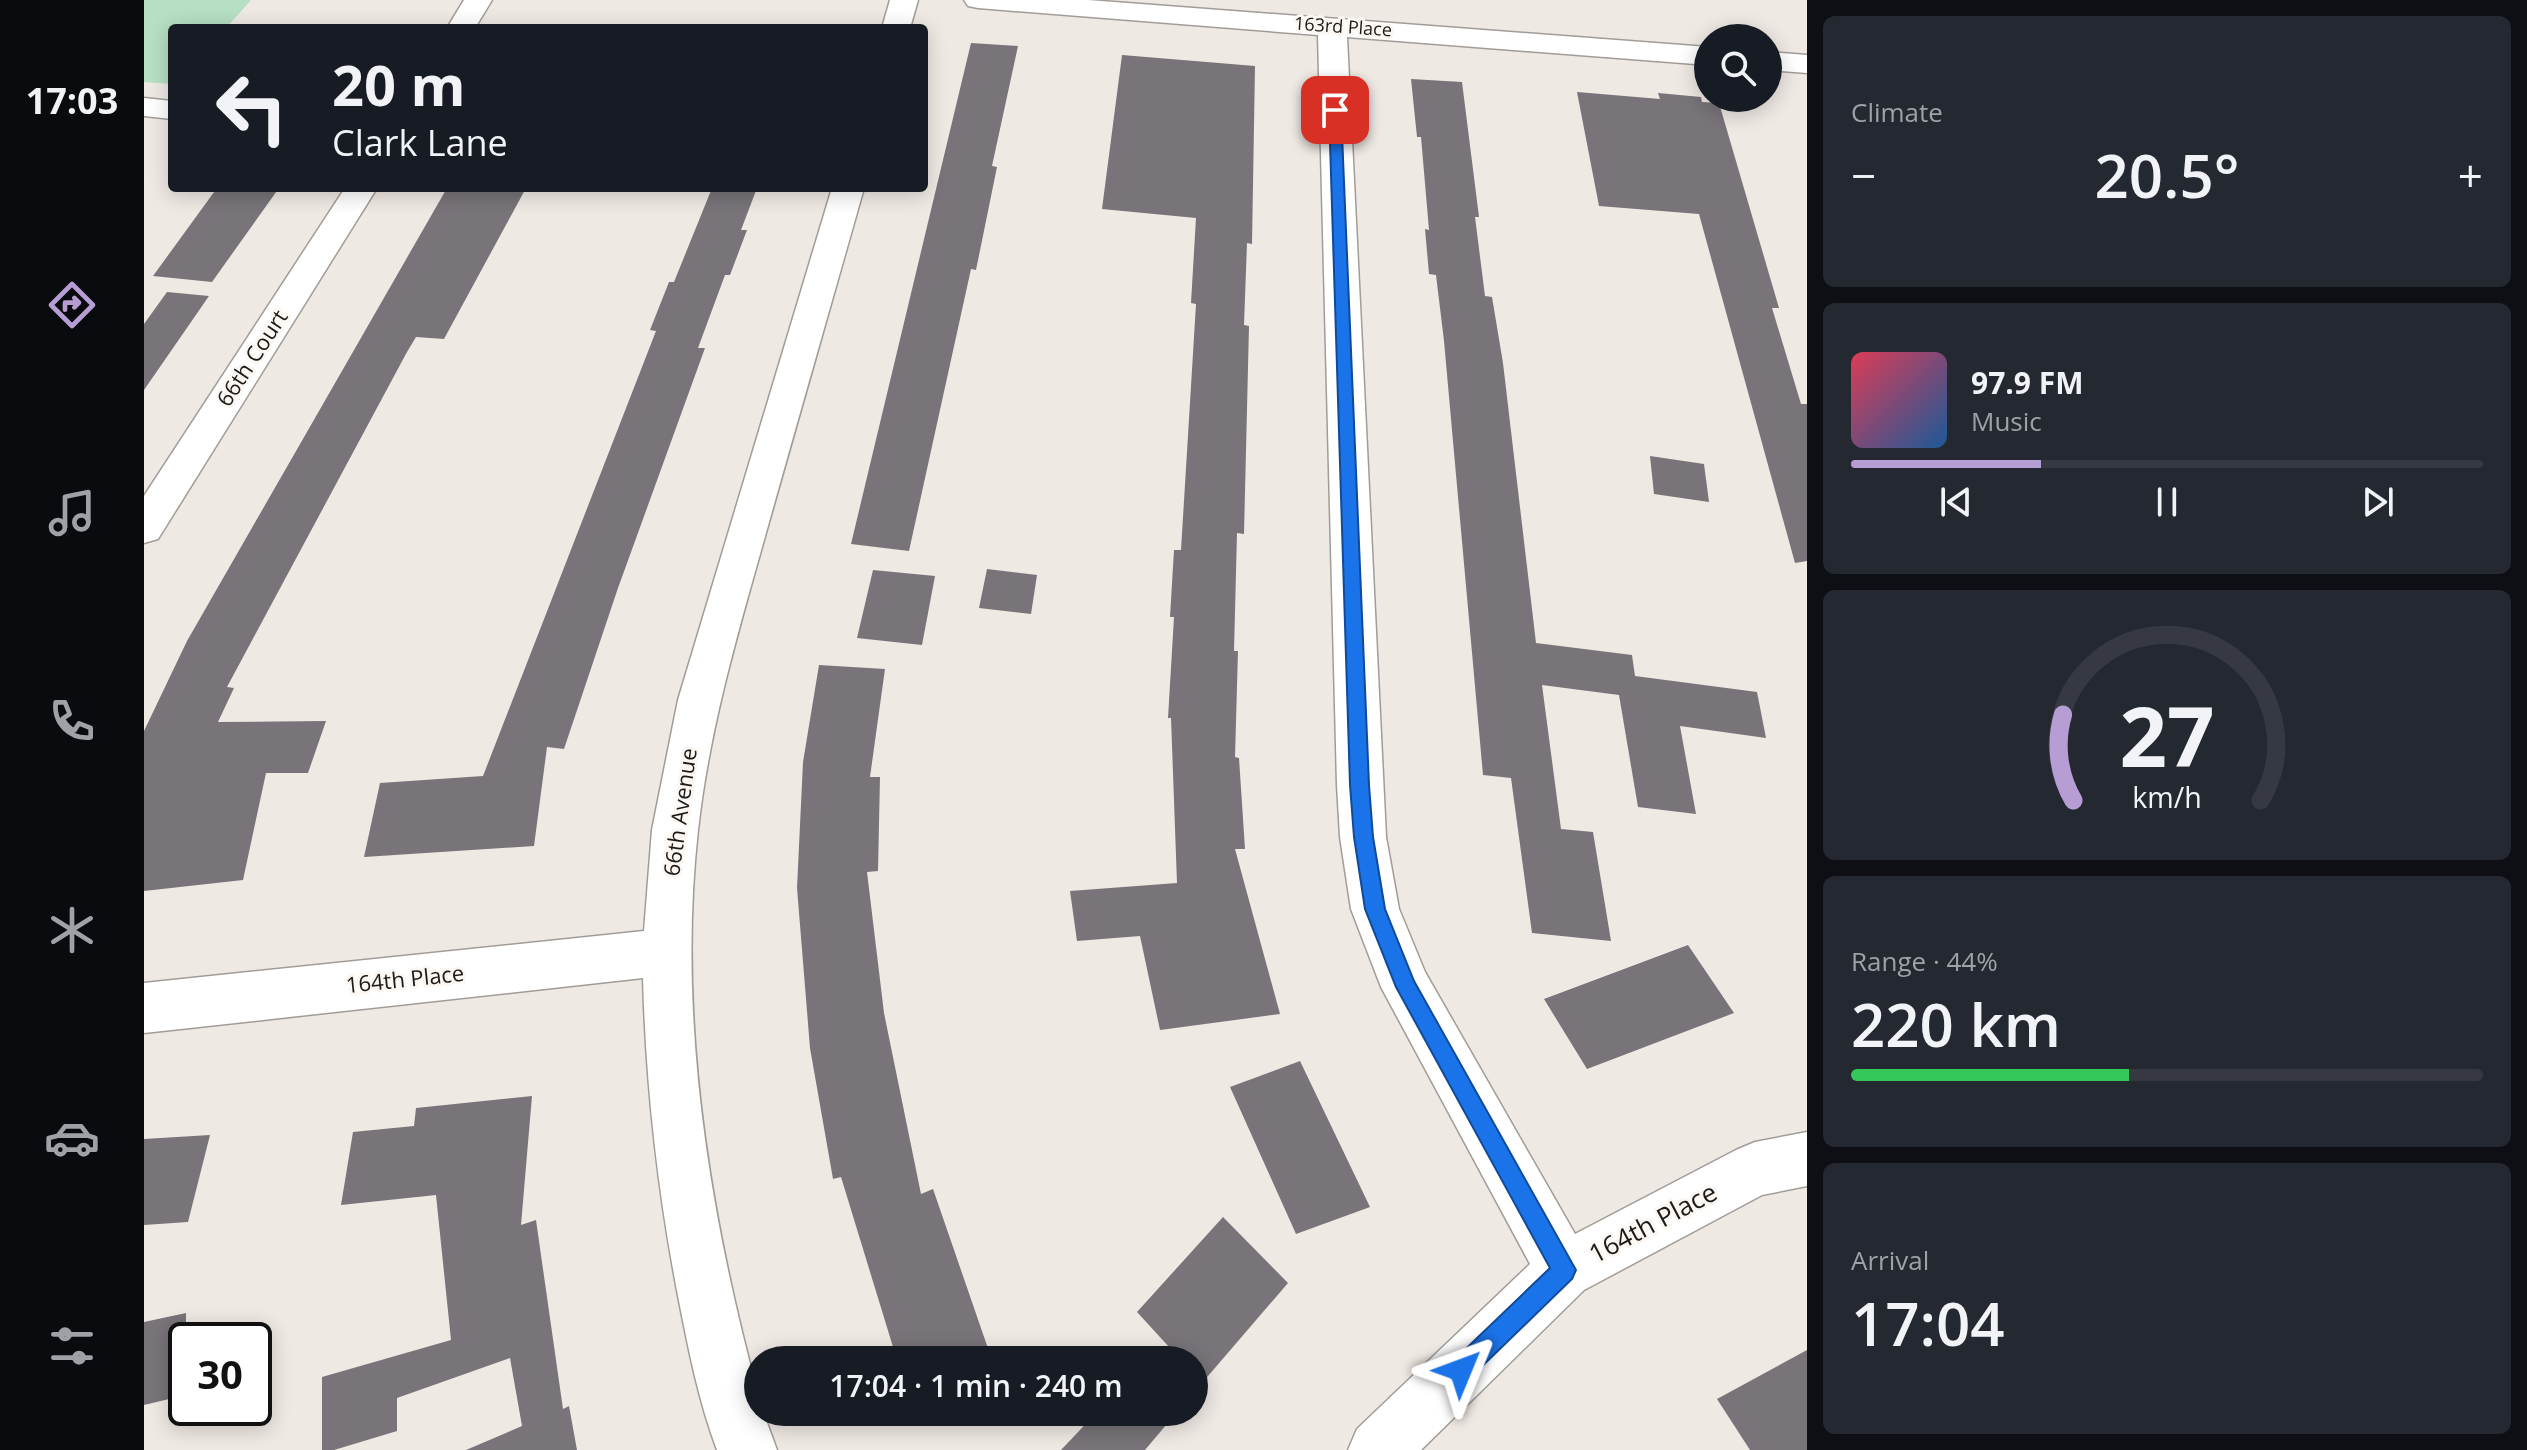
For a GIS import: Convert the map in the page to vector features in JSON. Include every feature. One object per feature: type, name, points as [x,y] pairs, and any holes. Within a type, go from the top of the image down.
[{"type":"street","points":[[463,24],[478,0]]},
{"type":"street","points":[[897,24],[904,0]]},
{"type":"street","name":"163rd Place","points":[[978,0],[1694,55]]},
{"type":"street","points":[[1332,26],[1360,785],[1363,837],[1375,909],[1406,987],[1564,1270]]},
{"type":"street","points":[[144,107],[168,110]]},
{"type":"street","name":"66th Court","points":[[144,528],[154,492],[358,192]]},
{"type":"street","name":"66th Avenue","points":[[747,1450],[734,1417],[696,1252],[681,1163],[666,952],[672,855],[684,766],[705,673],[847,192]]},
{"type":"street","name":"164th Place","points":[[144,1008],[666,952]]},
{"type":"street","name":"164th Place","points":[[1378,1450],[1564,1270],[1755,1169],[1807,1159]]},
{"type":"green space","points":[[144,0],[251,0],[230,24],[168,24],[168,84],[144,82]]},
{"type":"building","points":[[971,43],[1018,46],[992,166],[997,167],[976,270],[971,269],[909,551],[851,544]]},
{"type":"building","points":[[1122,55],[1255,66],[1252,244],[1247,243],[1244,325],[1249,326],[1244,534],[1237,533],[1234,651],[1238,651],[1235,757],[1239,758],[1245,849],[1235,849],[1280,1014],[1160,1030],[1140,936],[1077,941],[1070,891],[1177,883],[1171,718],[1168,718],[1174,617],[1170,617],[1174,550],[1181,550],[1196,304],[1191,303],[1196,218],[1102,209]]},
{"type":"building","points":[[1411,79],[1462,82],[1479,217],[1475,217],[1485,296],[1492,297],[1503,363],[1536,643],[1632,655],[1635,676],[1757,692],[1766,738],[1680,726],[1696,814],[1638,807],[1619,695],[1542,685],[1561,829],[1593,832],[1611,941],[1532,933],[1511,778],[1483,775],[1444,341],[1436,275],[1429,274],[1425,229],[1429,230],[1421,137],[1417,137]]},
{"type":"building","points":[[1577,92],[1660,99],[1658,93],[1694,96],[1694,112],[1722,112],[1779,308],[1772,308],[1801,404],[1807,404],[1807,561],[1795,563],[1699,214],[1599,206]]},
{"type":"building","points":[[214,192],[276,192],[212,282],[153,276]]},
{"type":"building","points":[[445,192],[524,192],[444,339],[416,337],[407,352],[227,687],[234,688],[218,722],[326,721],[308,773],[266,773],[243,880],[144,891],[144,731],[187,641]]},
{"type":"building","points":[[710,192],[755,192],[741,230],[747,230],[730,275],[725,275],[698,348],[705,348],[618,588],[564,749],[547,747],[534,846],[364,857],[380,783],[483,776],[656,331],[650,330],[669,282],[674,282]]},
{"type":"building","points":[[167,292],[209,296],[144,390],[144,324]]},
{"type":"building","points":[[1650,456],[1704,464],[1709,502],[1654,494]]},
{"type":"building","points":[[987,569],[1037,575],[1031,614],[979,608]]},
{"type":"building","points":[[873,570],[935,576],[922,645],[857,638]]},
{"type":"building","points":[[819,665],[885,669],[870,777],[880,777],[878,871],[867,872],[884,1013],[921,1194],[933,1189],[987,1346],[893,1346],[841,1177],[833,1179],[810,1048],[797,888],[803,762]]},
{"type":"building","points":[[1688,945],[1734,1013],[1587,1069],[1544,999]]},
{"type":"building","points":[[1300,1061],[1370,1207],[1296,1234],[1230,1087]]},
{"type":"building","points":[[532,1096],[521,1225],[536,1220],[563,1409],[569,1406],[577,1450],[466,1450],[522,1426],[510,1358],[397,1398],[397,1431],[334,1450],[322,1450],[322,1377],[451,1340],[436,1195],[341,1205],[353,1132],[414,1126],[416,1108]]},
{"type":"building","points":[[210,1135],[188,1222],[144,1225],[144,1139]]},
{"type":"building","points":[[1223,1217],[1288,1283],[1208,1376],[1208,1346],[1168,1346],[1137,1312]]},
{"type":"building","points":[[186,1313],[186,1322],[168,1322],[168,1399],[144,1405],[144,1322]]},
{"type":"building","points":[[1807,1350],[1807,1450],[1750,1450],[1717,1399]]},
{"type":"building","points":[[1084,1426],[1165,1426],[1145,1450],[1061,1450]]},
{"type":"route","points":[[1335,110],[1360,785],[1363,837],[1375,909],[1406,987],[1564,1270],[1461,1370]]}]
